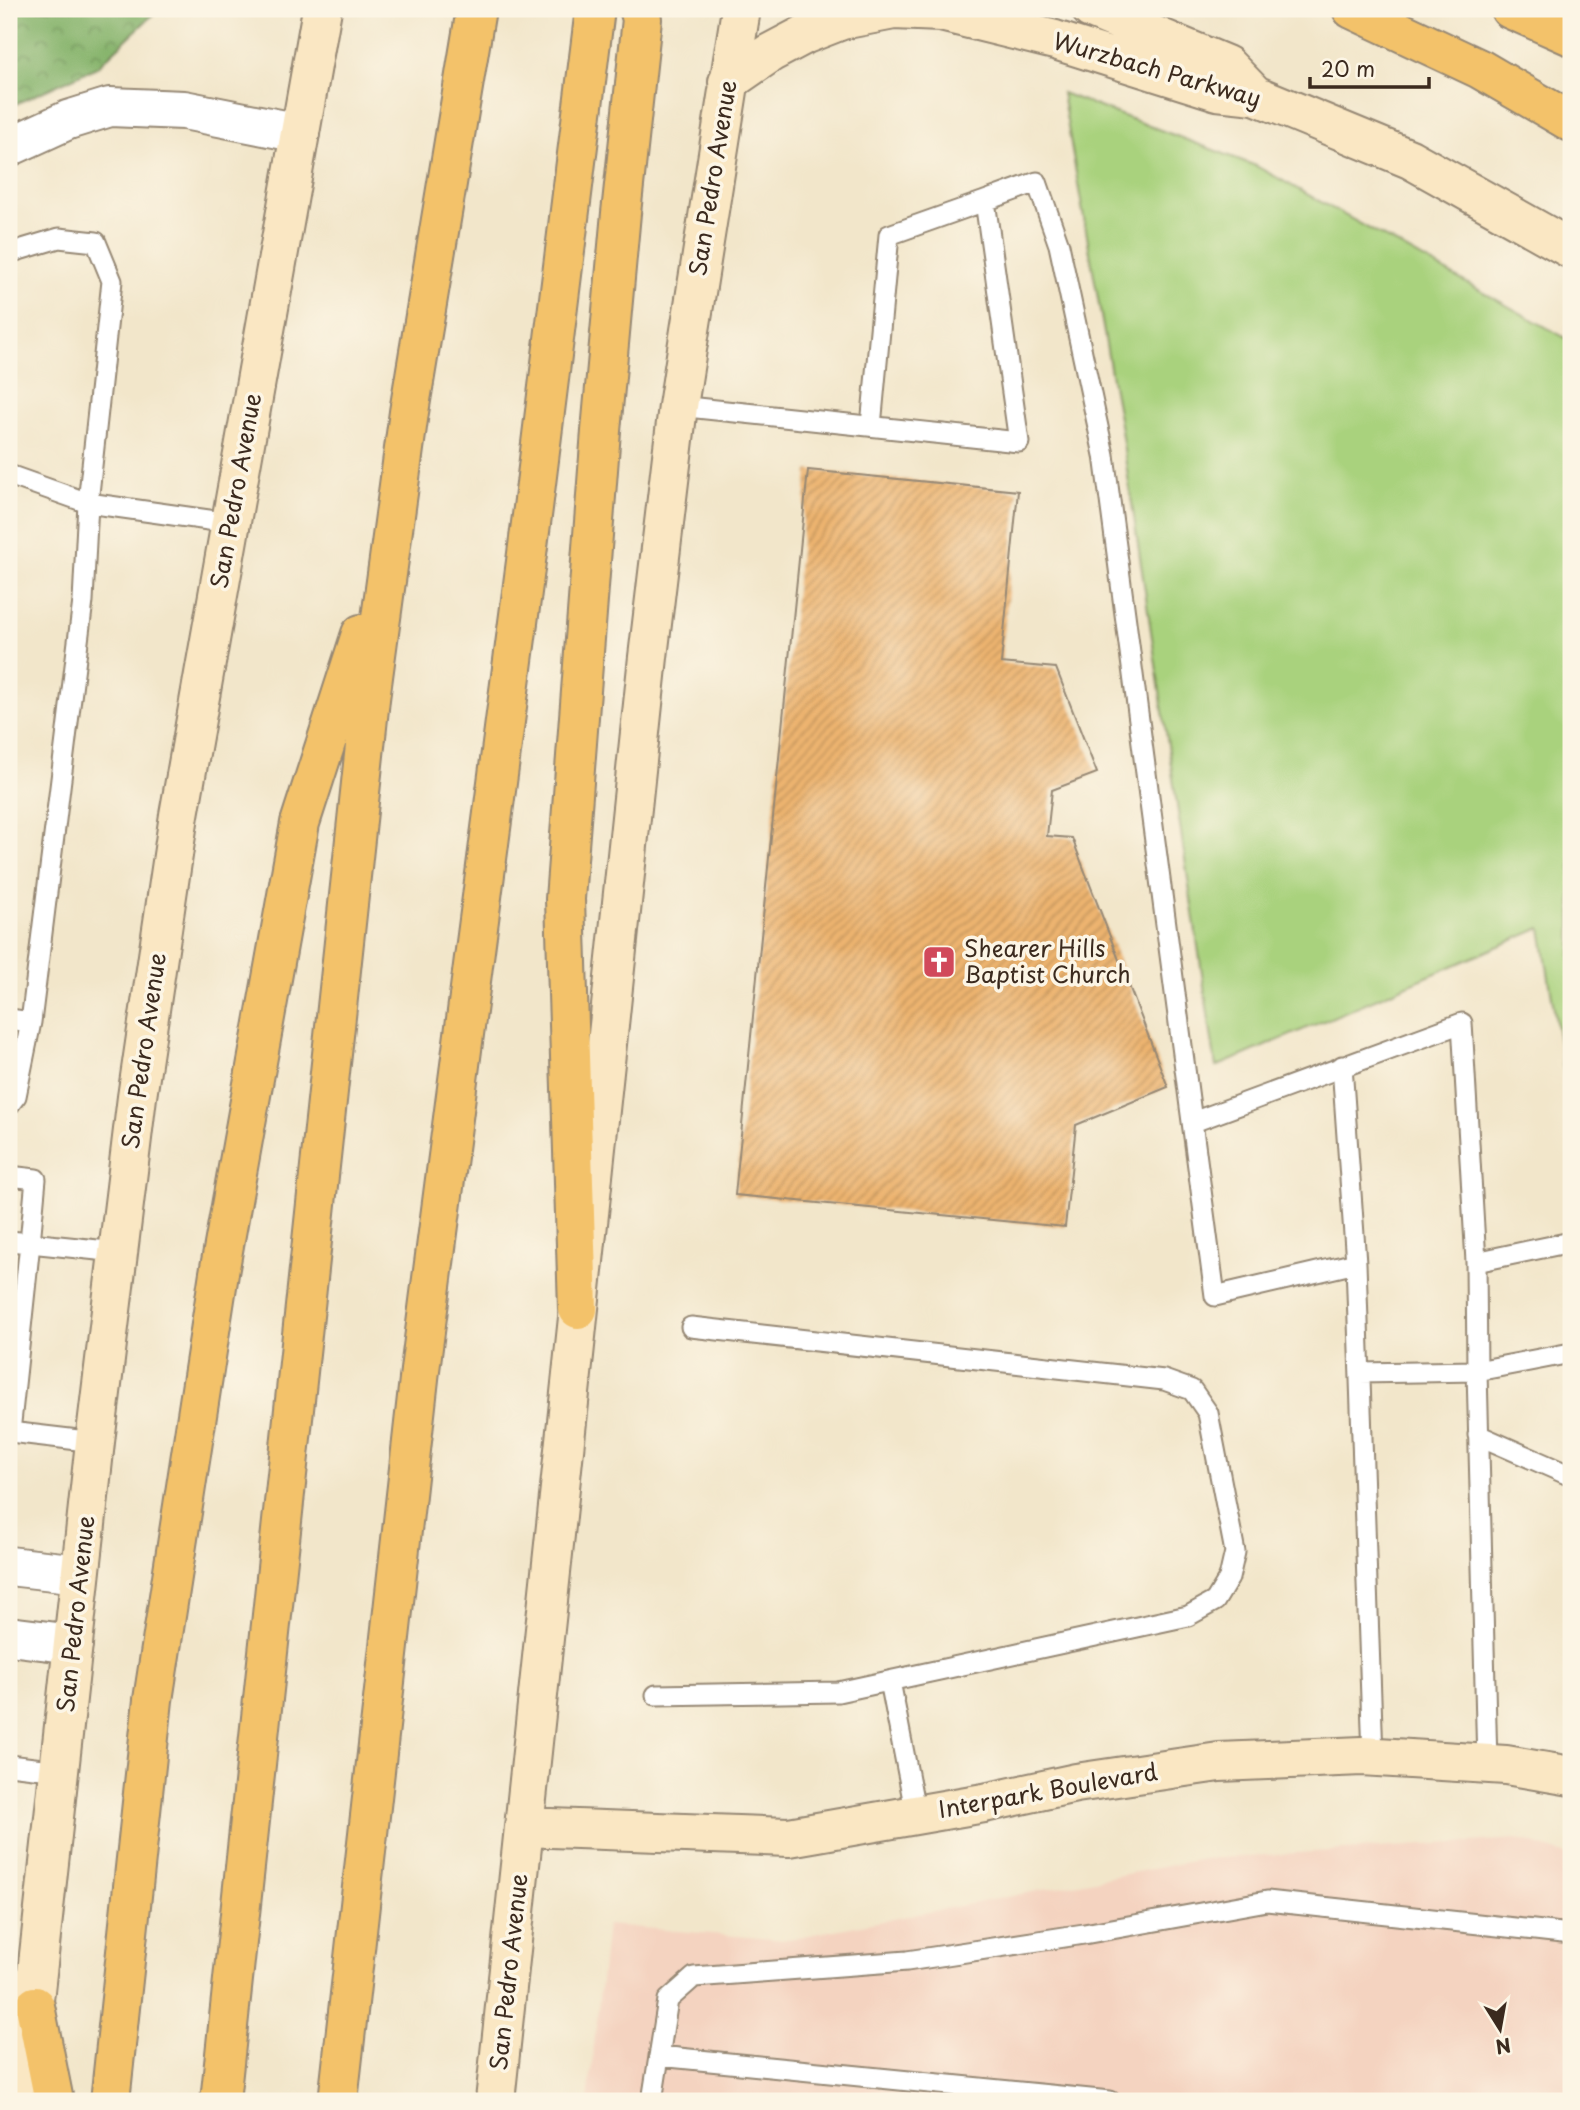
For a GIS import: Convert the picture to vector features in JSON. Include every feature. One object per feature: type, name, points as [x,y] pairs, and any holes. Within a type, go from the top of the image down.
[{"type":"highway","points":[[220,2101],[370,699],[432,266],[476,9]]},
{"type":"highway","points":[[338,2101],[420,1370],[533,508],[595,9]]},
{"type":"highway","points":[[578,1309],[565,899],[603,404],[642,19],[639,9]]},
{"type":"highway","points":[[1352,9],[1480,69],[1571,122]]},
{"type":"highway","points":[[1510,9],[1571,36]]},
{"type":"highway","points":[[110,2101],[141,1799],[165,1612],[219,1273],[260,1040],[300,823],[391,541]]},
{"type":"highway","points":[[35,2006],[54,2101]]},
{"type":"main road","name":"San Pedro Avenue","points":[[23,2101],[117,1252],[168,886],[230,523],[323,9]]},
{"type":"main road","name":"San Pedro Avenue","points":[[495,2101],[646,671],[678,407],[741,9]]},
{"type":"main road","points":[[1091,9],[1226,65],[1255,95]]},
{"type":"main road","name":"Wurzbach Parkway","points":[[728,82],[770,53],[806,34],[842,20],[894,10],[920,10],[983,21],[1055,40],[1217,91],[1255,95],[1410,159],[1571,249]]},
{"type":"main road","name":"Interpark Boulevard","points":[[524,1827],[789,1837],[1076,1783],[1219,1762],[1373,1757],[1487,1764],[1571,1776]]},
{"type":"street","points":[[9,147],[68,120],[110,107],[184,110],[300,133]]},
{"type":"street","points":[[9,1566],[80,1574]]},
{"type":"street","points":[[9,1636],[73,1644]]},
{"type":"lane","points":[[871,426],[889,236],[1037,182],[1059,245],[1104,455],[1215,1296],[1356,1264]]},
{"type":"lane","points":[[678,407],[1019,442],[985,201]]},
{"type":"lane","points":[[9,253],[59,238],[96,242],[112,281],[88,503],[83,601],[31,1022],[16,1096],[9,1105]]},
{"type":"lane","points":[[9,475],[88,503],[230,523]]},
{"type":"lane","points":[[9,1019],[31,1022]]},
{"type":"lane","points":[[1193,1122],[1462,1023],[1476,1262],[1487,1764]]},
{"type":"lane","points":[[1342,1066],[1356,1264],[1373,1757]]},
{"type":"lane","points":[[9,1176],[36,1179],[30,1243],[17,1289],[9,1435],[95,1442]]},
{"type":"lane","points":[[9,1241],[117,1252]]},
{"type":"lane","points":[[1476,1262],[1571,1242]]},
{"type":"lane","points":[[656,1695],[838,1692],[1188,1616],[1215,1601],[1229,1578],[1235,1552],[1208,1413],[1192,1390],[1164,1380],[691,1327]]},
{"type":"lane","points":[[1360,1373],[1477,1371],[1571,1353]]},
{"type":"lane","points":[[1478,1435],[1571,1476]]},
{"type":"lane","points":[[890,1681],[916,1815]]},
{"type":"lane","points":[[9,1765],[59,1771]]},
{"type":"lane","points":[[652,2101],[668,2000],[694,1978],[907,1961],[1084,1934],[1267,1901],[1571,1934]]},
{"type":"lane","points":[[659,2056],[1111,2101]]},
{"type":"shaded area","points":[[1517,1839],[1571,1856],[1571,2101],[588,2101],[607,1925],[783,1940],[1204,1859]]},
{"type":"green space","points":[[9,9],[159,9],[97,67],[9,107]]},
{"type":"green space","points":[[1062,93],[1256,166],[1571,341],[1571,1116],[1541,928],[1216,1067],[1121,430]]},
{"type":"building","name":"Shearer Hills Baptist Church","points":[[808,470],[1018,491],[1001,663],[1056,668],[1097,773],[1052,790],[1047,836],[1072,838],[1168,1087],[1076,1125],[1065,1227],[735,1195]]},
{"type":"building","points":[[9,1184],[14,1185],[11,1217],[9,1217]]},
{"type":"place","name":"Shearer Hills Baptist Church","points":[[939,962]]}]
